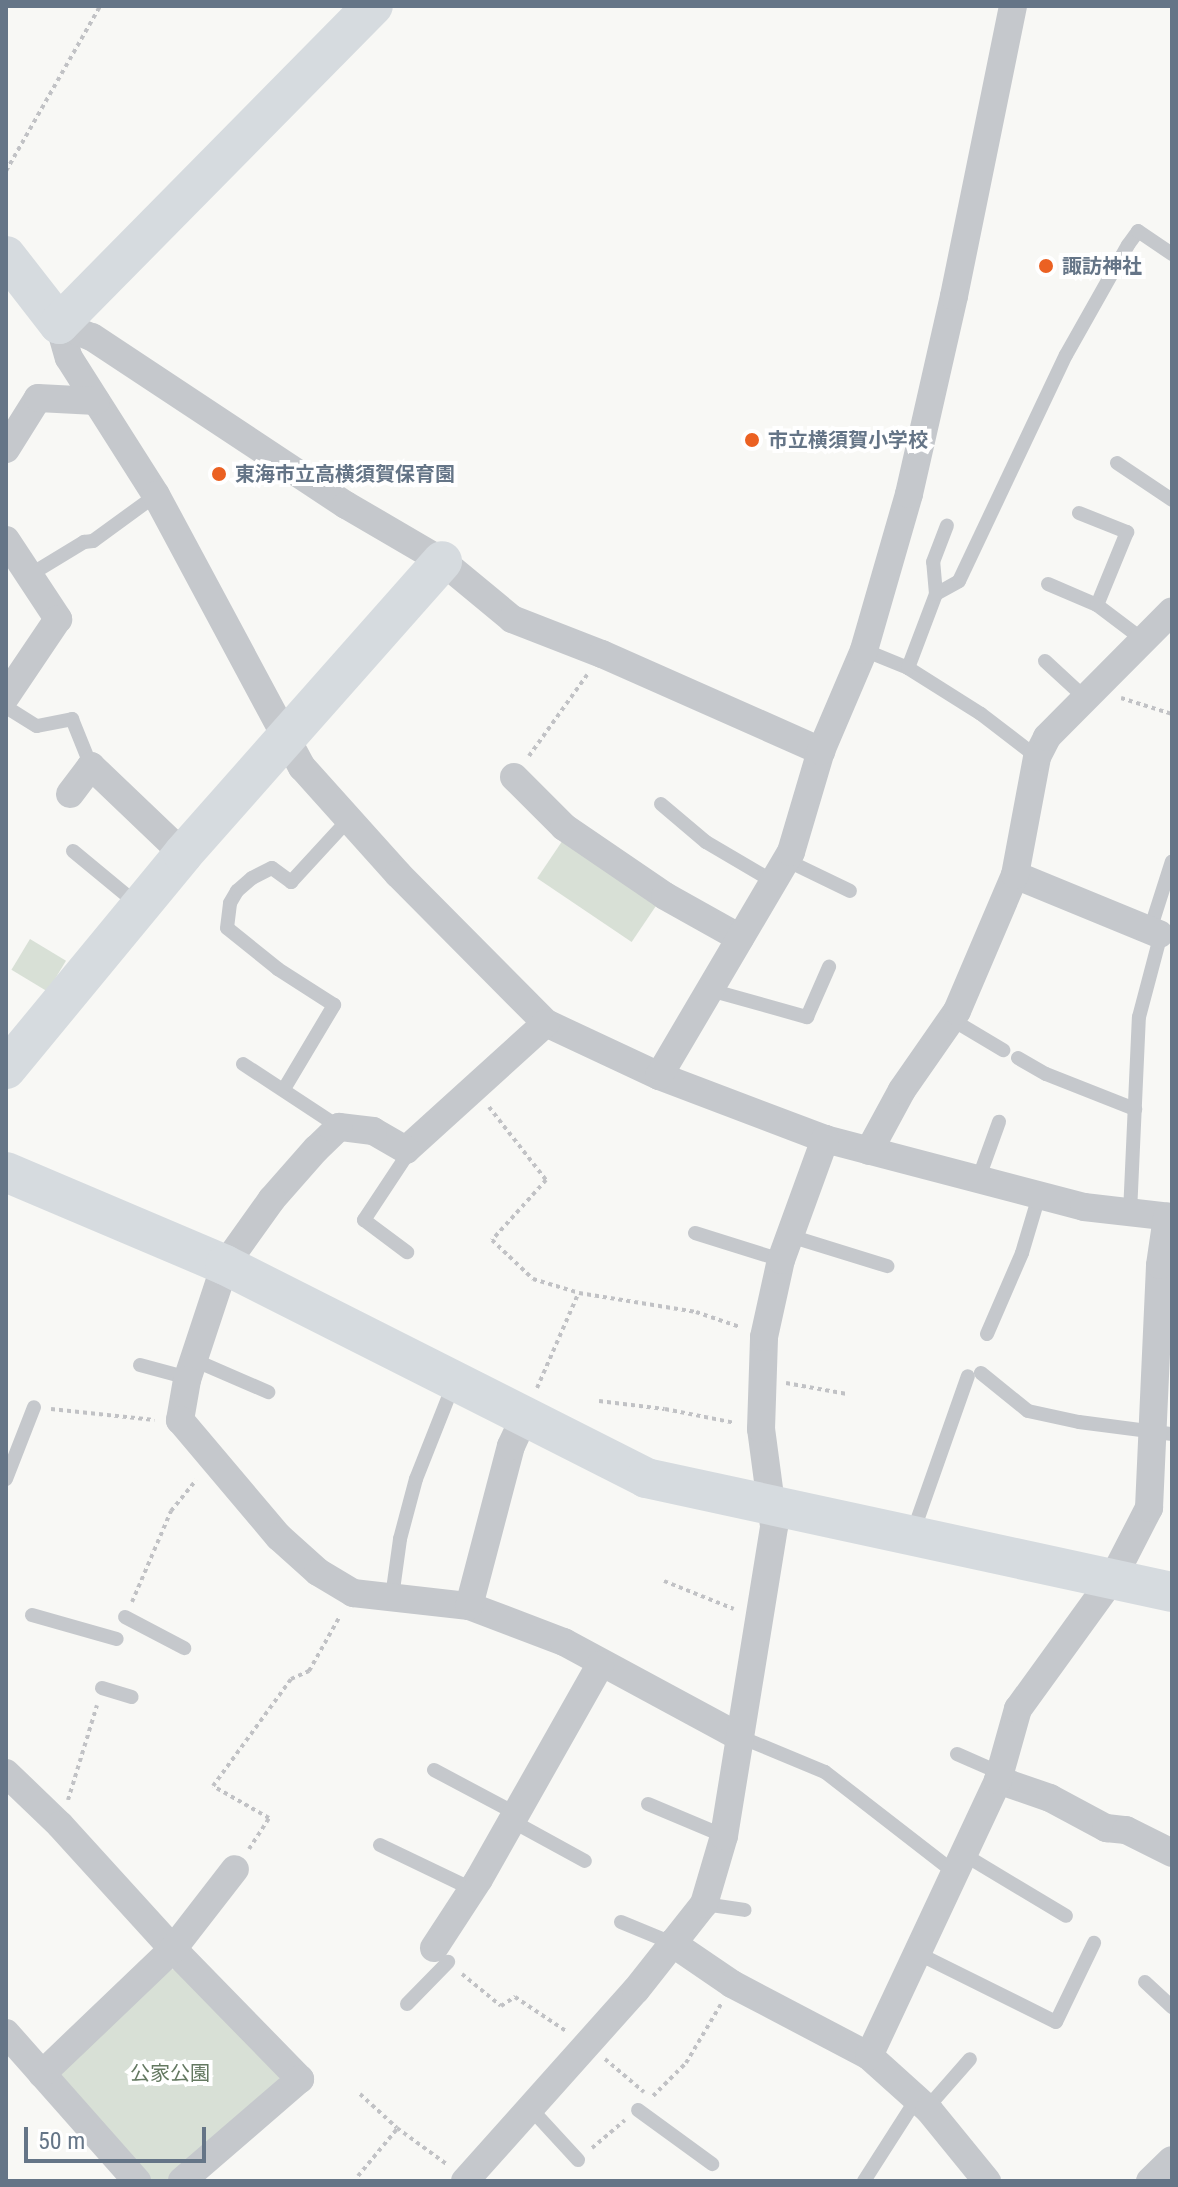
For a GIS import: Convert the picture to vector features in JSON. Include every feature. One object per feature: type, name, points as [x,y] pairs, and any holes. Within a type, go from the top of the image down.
[{"type":"street","points":[[59,324],[373,6]]},
{"type":"street","points":[[659,1076],[780,871],[821,751],[864,650],[909,494],[954,296],[1013,6]]},
{"type":"street","points":[[6,256],[59,324],[69,358],[156,495],[302,767],[398,874],[546,1023],[659,1076],[825,1139],[1084,1207],[1169,1217],[1160,1265],[1163,1432],[1149,1508],[1113,1578],[1018,1709],[999,1776],[869,2056]]},
{"type":"street","points":[[59,324],[92,337],[346,505],[442,561],[512,619],[602,654],[821,751]]},
{"type":"street","points":[[6,449],[38,398],[96,401]]},
{"type":"street","points":[[6,540],[58,619],[6,696]]},
{"type":"street","points":[[6,1069],[183,854],[442,561]]},
{"type":"street","points":[[869,1151],[902,1090],[951,1019],[1015,875],[1037,757],[1047,737],[1172,611]]},
{"type":"street","points":[[70,794],[91,766],[183,854]]},
{"type":"street","points":[[514,777],[564,827],[665,896],[740,938]]},
{"type":"street","points":[[1015,875],[1161,933]]},
{"type":"street","points":[[546,1023],[406,1150],[373,1131],[339,1127],[272,1199],[225,1265],[191,1369],[180,1420],[279,1537],[318,1572],[353,1593],[469,1606],[564,1642],[600,1665],[738,1736]]},
{"type":"street","points":[[702,1962],[704,1904],[724,1836],[774,1526],[761,1429],[760,1378],[764,1337],[785,1248],[825,1139]]},
{"type":"street","points":[[6,1172],[225,1265],[646,1478],[1172,1592]]},
{"type":"street","points":[[469,1606],[507,1459],[525,1416]]},
{"type":"street","points":[[441,1955],[472,1889],[600,1665]]},
{"type":"street","points":[[6,1773],[60,1825],[173,1949],[300,2079],[182,2181]]},
{"type":"street","points":[[999,1776],[1050,1798],[1106,1828],[1126,1830],[1172,1853]]},
{"type":"street","points":[[42,2074],[173,1949],[235,1869]]},
{"type":"street","points":[[467,2179],[516,2121],[532,2110],[704,1904]]},
{"type":"street","points":[[672,1943],[732,1984],[869,2056],[922,2103],[987,2181]]},
{"type":"street","points":[[6,2033],[137,2181]]},
{"type":"street","points":[[1150,2181],[1172,2160]]},
{"type":"lane","points":[[936,594],[959,581],[1066,355],[1128,245],[1138,231],[1172,254]]},
{"type":"lane","points":[[1117,463],[1172,500]]},
{"type":"lane","points":[[28,576],[84,542],[93,541],[156,495]]},
{"type":"lane","points":[[1079,513],[1127,532],[1097,605]]},
{"type":"lane","points":[[908,668],[936,594],[933,562],[947,526]]},
{"type":"lane","points":[[1048,584],[1097,605],[1142,639]]},
{"type":"lane","points":[[864,650],[908,668],[981,714],[1037,757]]},
{"type":"lane","points":[[1045,661],[1089,693]]},
{"type":"lane","points":[[6,707],[37,726],[72,719],[91,766]]},
{"type":"lane","points":[[661,804],[706,842],[780,871],[850,891]]},
{"type":"lane","points":[[284,1089],[334,1005],[278,969],[227,928],[230,903],[237,891],[252,878],[272,868],[291,882],[349,819]]},
{"type":"lane","points":[[73,851],[139,906]]},
{"type":"lane","points":[[1130,1213],[1139,1017],[1161,933],[1172,861]]},
{"type":"lane","points":[[710,990],[807,1017],[829,967]]},
{"type":"lane","points":[[951,1019],[1003,1050]]},
{"type":"lane","points":[[1018,1058],[1046,1074],[1135,1109]]},
{"type":"lane","points":[[243,1064],[339,1127]]},
{"type":"lane","points":[[978,1180],[999,1122]]},
{"type":"lane","points":[[406,1150],[407,1155],[364,1220],[407,1252]]},
{"type":"lane","points":[[987,1334],[1022,1253],[1039,1196]]},
{"type":"lane","points":[[695,1233],[887,1266]]},
{"type":"lane","points":[[140,1365],[191,1369],[268,1392]]},
{"type":"lane","points":[[912,1537],[975,1375],[1028,1411],[1146,1433],[1163,1432]]},
{"type":"lane","points":[[392,1597],[400,1539],[416,1479],[456,1381]]},
{"type":"lane","points":[[6,1479],[34,1407]]},
{"type":"lane","points":[[32,1615],[117,1639]]},
{"type":"lane","points":[[125,1617],[184,1648]]},
{"type":"lane","points":[[102,1688],[132,1697]]},
{"type":"lane","points":[[738,1736],[825,1772],[959,1863],[1066,1916]]},
{"type":"lane","points":[[957,1754],[999,1776]]},
{"type":"lane","points":[[434,1770],[585,1861]]},
{"type":"lane","points":[[648,1804],[724,1836]]},
{"type":"lane","points":[[380,1845],[472,1889]]},
{"type":"lane","points":[[704,1904],[745,1910]]},
{"type":"lane","points":[[621,1922],[672,1943]]},
{"type":"lane","points":[[917,1953],[1056,2022],[1094,1943]]},
{"type":"lane","points":[[407,2004],[441,1955]]},
{"type":"lane","points":[[1145,1982],[1172,2007]]},
{"type":"lane","points":[[864,2181],[922,2103],[970,2059]]},
{"type":"lane","points":[[532,2110],[578,2160]]},
{"type":"lane","points":[[638,2110],[712,2164]]},
{"type":"path","points":[[6,171],[100,6]]},
{"type":"path","points":[[514,777],[602,654]]},
{"type":"path","points":[[1089,693],[1172,714]]},
{"type":"path","points":[[473,1086],[546,1180],[492,1240],[533,1279],[579,1293],[713,1316],[764,1337]]},
{"type":"path","points":[[525,1416],[579,1293]]},
{"type":"path","points":[[760,1378],[847,1394]]},
{"type":"path","points":[[599,1401],[665,1409],[761,1429]]},
{"type":"path","points":[[34,1407],[128,1419],[180,1420]]},
{"type":"path","points":[[664,1581],[759,1619]]},
{"type":"path","points":[[235,1869],[269,1818],[213,1786],[291,1679],[309,1671],[353,1593]]},
{"type":"path","points":[[441,1955],[501,2006],[515,1997],[588,2045],[651,2098]]},
{"type":"path","points":[[578,2160],[638,2110],[686,2063],[732,1984]]},
{"type":"path","points":[[360,2094],[397,2128],[467,2179]]},
{"type":"path","points":[[358,2176],[397,2128]]},
{"type":"green space","points":[[569,831],[664,895],[632,942],[537,878]]},
{"type":"green space","points":[[30,939],[66,961],[47,991],[11,970]]},
{"type":"green space","name":"公家公園","points":[[170,1969],[182,1970],[280,2073],[279,2084],[167,2181],[147,2181],[57,2077]]},
{"type":"place","name":"諏訪神社","points":[[1046,266]]},
{"type":"place","name":"市立横須賀小学校","points":[[752,440]]},
{"type":"place","name":"東海市立高横須賀保育園","points":[[219,474]]}]
